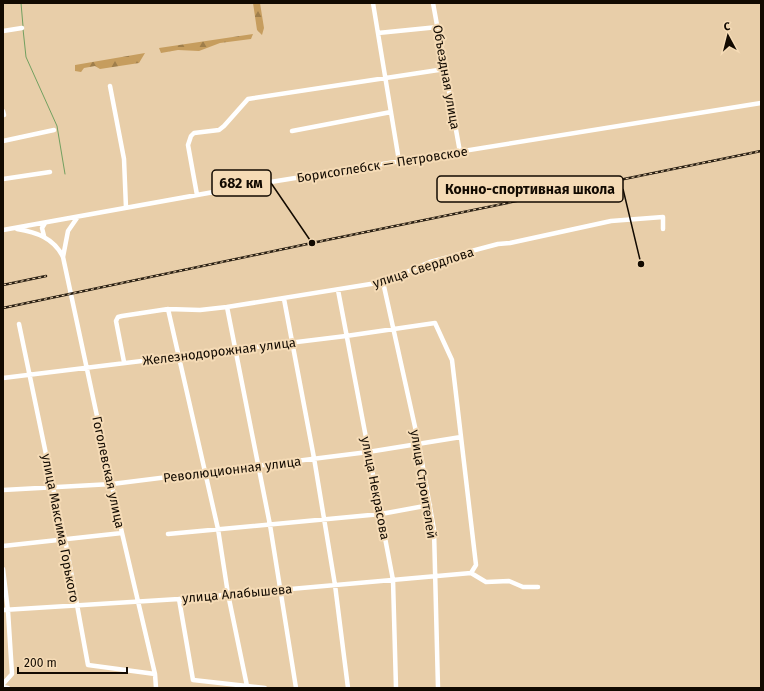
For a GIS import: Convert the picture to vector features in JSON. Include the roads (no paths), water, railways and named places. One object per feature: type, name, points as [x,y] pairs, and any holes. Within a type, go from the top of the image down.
[{"type":"street","points":[[373,3],[399,161]]},
{"type":"street","name":"Объездная улица","points":[[433,3],[460,152]]},
{"type":"street","points":[[378,33],[438,27]]},
{"type":"street","points":[[3,31],[22,28]]},
{"type":"street","points":[[197,195],[188,144],[191,136],[194,133],[219,130],[248,100],[445,69]]},
{"type":"street","points":[[110,86],[124,159],[126,208]]},
{"type":"street","name":"Борисоглебск — Петровское","points":[[3,230],[399,161],[761,103]]},
{"type":"street","points":[[292,131],[391,112]]},
{"type":"street","points":[[3,141],[54,130]]},
{"type":"street","points":[[3,179],[50,172]]},
{"type":"street","name":"улица Свердлова","points":[[124,362],[116,321],[118,317],[122,316],[168,309],[200,310],[227,307],[383,282],[430,262],[498,244],[510,243],[604,223],[663,217],[663,230]]},
{"type":"street","points":[[63,256],[68,231],[77,218]]},
{"type":"street","points":[[63,220],[68,231]]},
{"type":"street","points":[[44,236],[42,228],[45,223]]},
{"type":"street","points":[[11,228],[31,231],[44,236],[57,247],[63,256]]},
{"type":"street","name":"Гоголевская улица","points":[[63,256],[122,533],[155,674],[156,688]]},
{"type":"street","name":"улица Строителей","points":[[383,282],[419,445],[434,530],[438,688]]},
{"type":"street","name":"улица Некрасова","points":[[338,290],[393,580],[396,688]]},
{"type":"street","points":[[284,299],[314,458],[335,585],[348,688]]},
{"type":"street","points":[[227,307],[282,589],[296,688]]},
{"type":"street","points":[[168,309],[180,355],[218,529],[228,594],[247,686]]},
{"type":"street","name":"Железнодорожная улица","points":[[3,378],[29,376],[180,355],[346,336],[435,322],[452,360],[460,437]]},
{"type":"street","name":"улица Максима Горького","points":[[19,324],[65,539],[76,606],[88,665],[155,674]]},
{"type":"street","points":[[460,437],[476,565],[471,573],[486,582],[510,581],[523,588],[538,587]]},
{"type":"street","name":"Революционная улица","points":[[3,490],[112,484],[368,452],[419,445],[460,437]]},
{"type":"street","points":[[168,534],[381,514],[430,505]]},
{"type":"street","points":[[3,546],[122,533]]},
{"type":"street","points":[[3,569],[12,674],[3,684]]},
{"type":"street","name":"улица Алабышева","points":[[6,611],[179,599],[471,573]]},
{"type":"street","points":[[179,599],[193,680],[265,688]]},
{"type":"street","points":[[3,687],[8,688]]},
{"type":"waterway","points":[[21,3],[23,26]]},
{"type":"waterway","points":[[23,29],[26,57],[57,126],[65,174]]},
{"type":"railway","points":[[3,308],[761,151]]},
{"type":"railway","points":[[3,285],[46,276]]},
{"type":"place","name":"682 км","points":[[312,243]]},
{"type":"place","name":"Конно-спортивная школа","points":[[641,264]]}]
